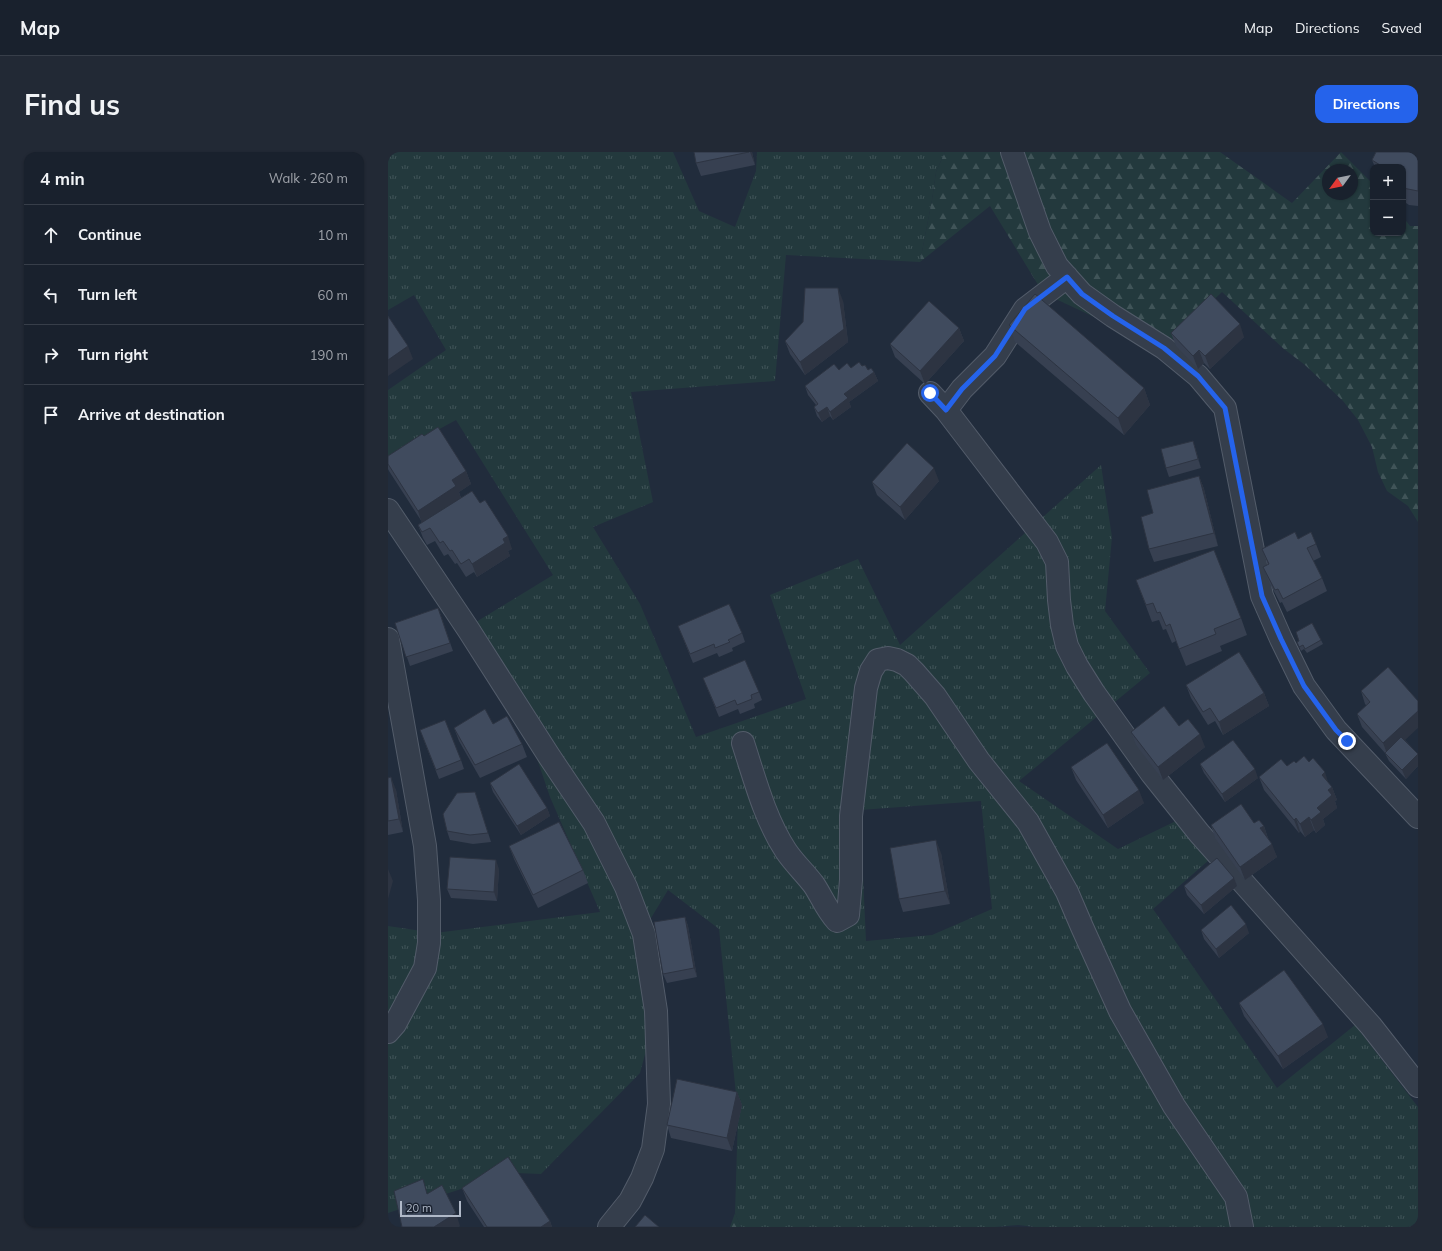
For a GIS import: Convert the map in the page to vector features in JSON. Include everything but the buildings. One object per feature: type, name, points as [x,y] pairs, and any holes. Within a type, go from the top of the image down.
[{"type":"street","points":[[1012,152],[1040,232],[1057,266],[1082,294],[1113,316],[1164,348],[1198,376],[1225,408],[1262,596],[1281,639],[1304,686],[1336,730],[1418,818]]},
{"type":"street","points":[[946,410],[962,389],[995,356],[1025,309],[1067,277]]},
{"type":"street","points":[[930,393],[946,410],[1047,542],[1057,562],[1062,626],[1067,646],[1077,666],[1094,693],[1152,774],[1199,833],[1371,1026],[1418,1086]]},
{"type":"street","points":[[388,510],[468,628],[549,756],[594,823],[626,887],[644,934],[656,1011],[659,1104],[653,1149],[642,1178],[630,1201],[609,1227]]},
{"type":"street","points":[[388,639],[425,846],[429,900],[429,943],[425,968],[395,1024],[388,1032]]},
{"type":"street","points":[[743,743],[759,793],[777,835],[787,852],[815,887],[828,911],[837,921],[848,915],[851,880],[851,816],[863,708],[868,682],[878,660],[882,659],[897,660],[914,672],[935,696],[979,761],[1028,822],[1067,892],[1120,1011],[1174,1106],[1236,1197],[1242,1227]]},
{"type":"green space","points":[[388,152],[673,152],[699,211],[735,227],[756,171],[757,152],[945,152],[936,172],[920,262],[786,255],[775,381],[631,392],[653,502],[593,527],[640,604],[696,737],[806,699],[770,595],[858,559],[900,645],[1101,465],[1112,537],[1105,611],[1150,673],[1019,781],[1118,849],[1178,820],[1209,860],[1153,909],[1277,1088],[1355,1025],[1418,1107],[1418,1227],[1035,1227],[1018,1225],[995,1227],[741,1227],[735,1213],[738,1114],[719,929],[668,890],[651,918],[663,988],[640,1073],[541,1174],[493,1172],[464,1188],[388,1213],[388,926],[435,933],[600,912],[550,797],[514,691],[471,625],[553,575],[456,420],[388,457],[388,390],[446,350],[414,295],[388,310]],"holes":[[[981,801],[992,909],[932,935],[866,941],[860,810]]]},
{"type":"green space","points":[[945,152],[1220,152],[1292,203],[1322,172],[1322,200],[1358,200],[1358,169],[1370,181],[1370,236],[1406,236],[1406,221],[1410,226],[1418,226],[1418,522],[1408,506],[1387,491],[1378,472],[1372,447],[1358,420],[1343,401],[1305,365],[1284,349],[1222,292],[1162,349],[1043,293],[990,206],[920,262],[936,172]]},
{"type":"green space","points":[[1341,152],[1353,164],[1329,164]]},
{"type":"green space","points":[[735,1213],[741,1227],[730,1227]]},
{"type":"route","points":[[930,393],[946,410],[962,389],[995,356],[1025,309],[1067,277],[1082,294],[1113,316],[1164,348],[1198,376],[1225,408],[1262,596],[1304,686],[1336,730],[1347,741]]}]
